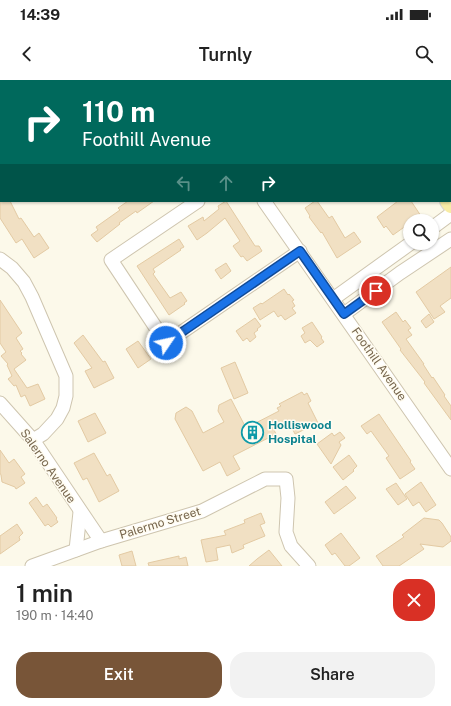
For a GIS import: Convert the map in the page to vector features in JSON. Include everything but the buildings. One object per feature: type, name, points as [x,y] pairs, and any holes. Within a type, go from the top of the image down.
[{"type":"street","points":[[197,202],[111,260],[166,343],[300,251]]},
{"type":"street","name":"Foothill Avenue","points":[[265,202],[451,469]]},
{"type":"street","points":[[439,223],[451,214]]},
{"type":"street","points":[[344,314],[400,273],[451,239]]},
{"type":"street","points":[[333,299],[403,249]]},
{"type":"street","points":[[391,258],[400,273]]},
{"type":"street","points":[[0,259],[12,268],[24,282],[66,376],[67,386],[63,408],[57,419],[43,434],[33,440]]},
{"type":"street","name":"Salerno Avenue","points":[[0,403],[33,440],[80,512],[101,541]]},
{"type":"street","name":"Palermo Street","points":[[32,566],[101,541],[202,511],[265,479],[286,479],[288,498],[286,532],[292,546],[309,566]]},
{"type":"street","name":"Salerno Avenue","points":[[76,550],[80,512]]},
{"type":"place","name":"Holliswood Hospital","points":[[252,432]]},
{"type":"route","points":[[166,343],[300,251],[344,314],[376,291]]}]
